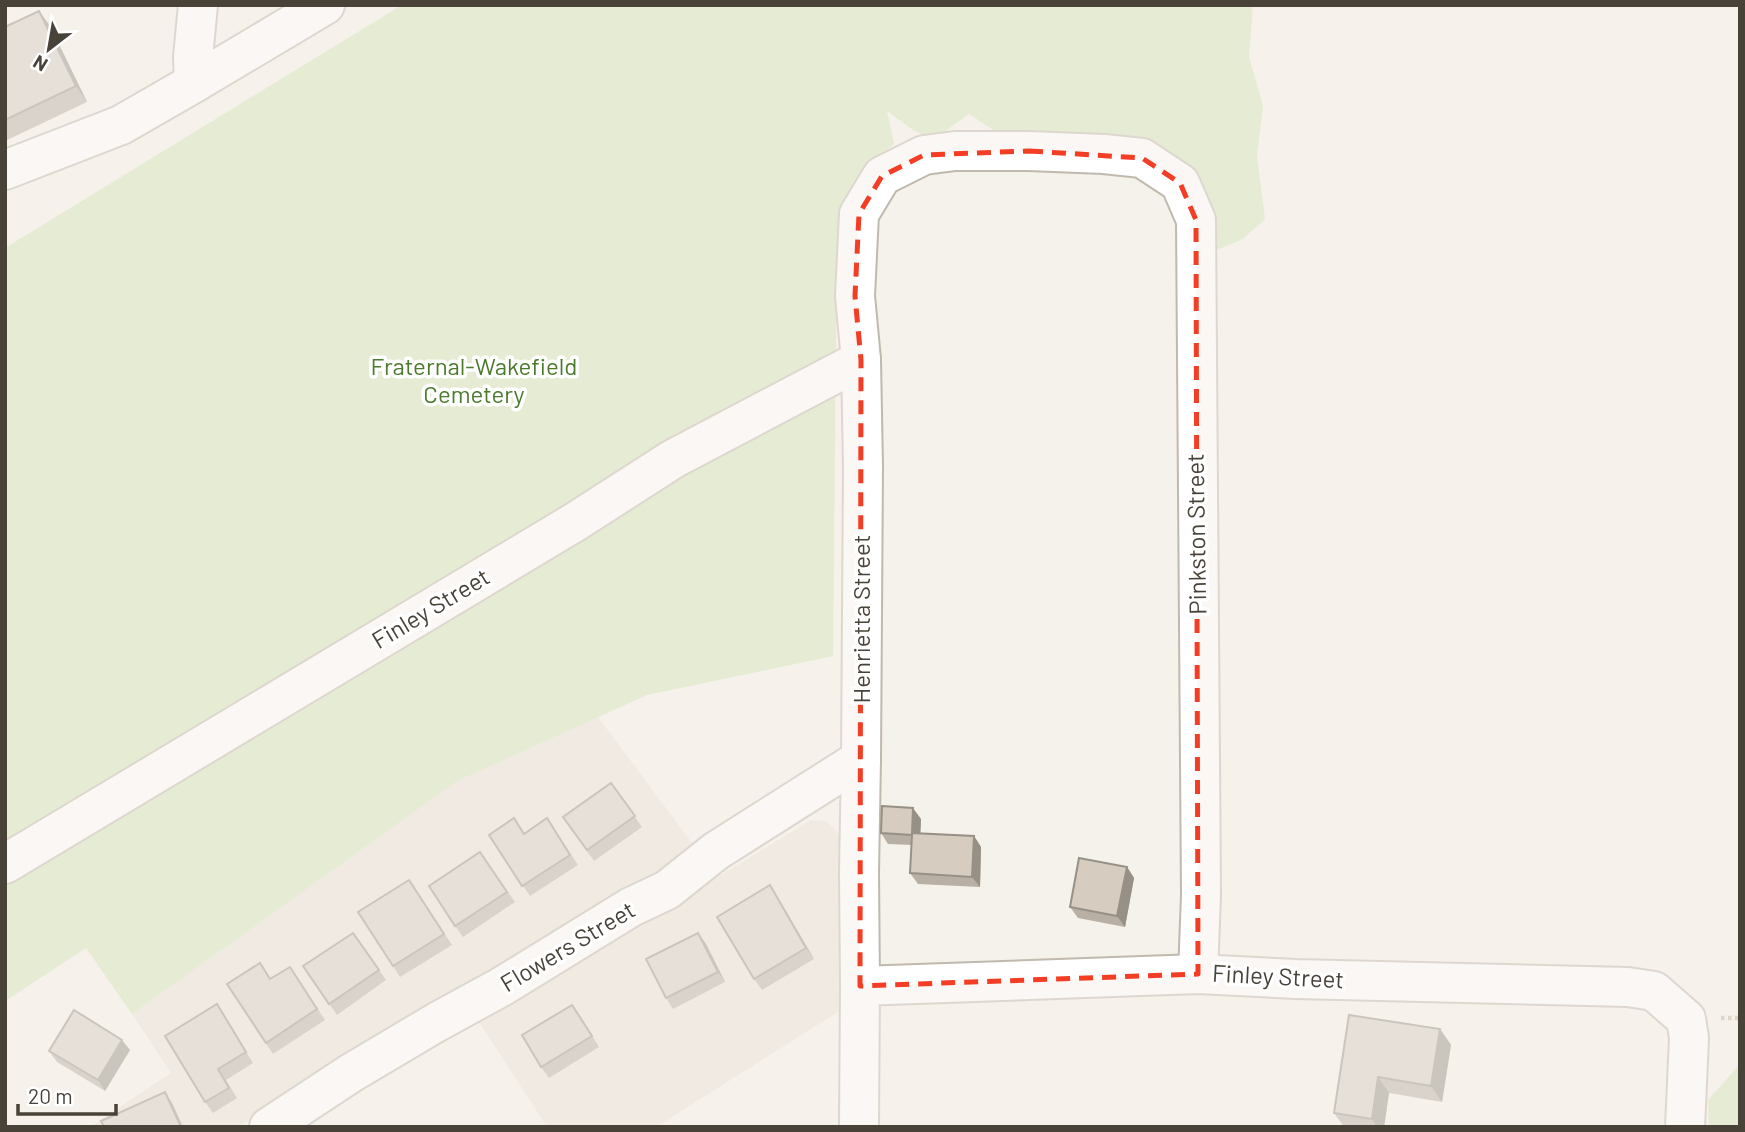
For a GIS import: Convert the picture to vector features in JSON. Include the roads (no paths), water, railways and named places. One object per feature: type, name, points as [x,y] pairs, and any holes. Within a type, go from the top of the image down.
[{"type":"street","points":[[194,83],[198,5]]},
{"type":"street","points":[[5,170],[121,125],[325,5]]},
{"type":"street","name":"Pinkston Street","points":[[935,154],[955,151],[1104,154],[1143,158],[1180,183],[1196,220],[1201,881],[1198,974]]},
{"type":"street","name":"Henrietta Street","points":[[859,1127],[863,467],[861,360],[855,296],[859,214],[882,176],[924,155],[935,154]]},
{"type":"street","name":"Finley Street","points":[[5,864],[563,529],[673,459],[861,360]]},
{"type":"street","name":"Flowers Street","points":[[269,1127],[362,1066],[501,987],[631,907],[667,890],[716,851],[861,759]]},
{"type":"street","name":"Finley Street","points":[[860,986],[1198,974],[1628,987],[1654,992],[1686,1019],[1689,1038],[1685,1127]]},
{"type":"park label","name":"Fraternal-Wakefield Cemetery","points":[[474,381]]}]
